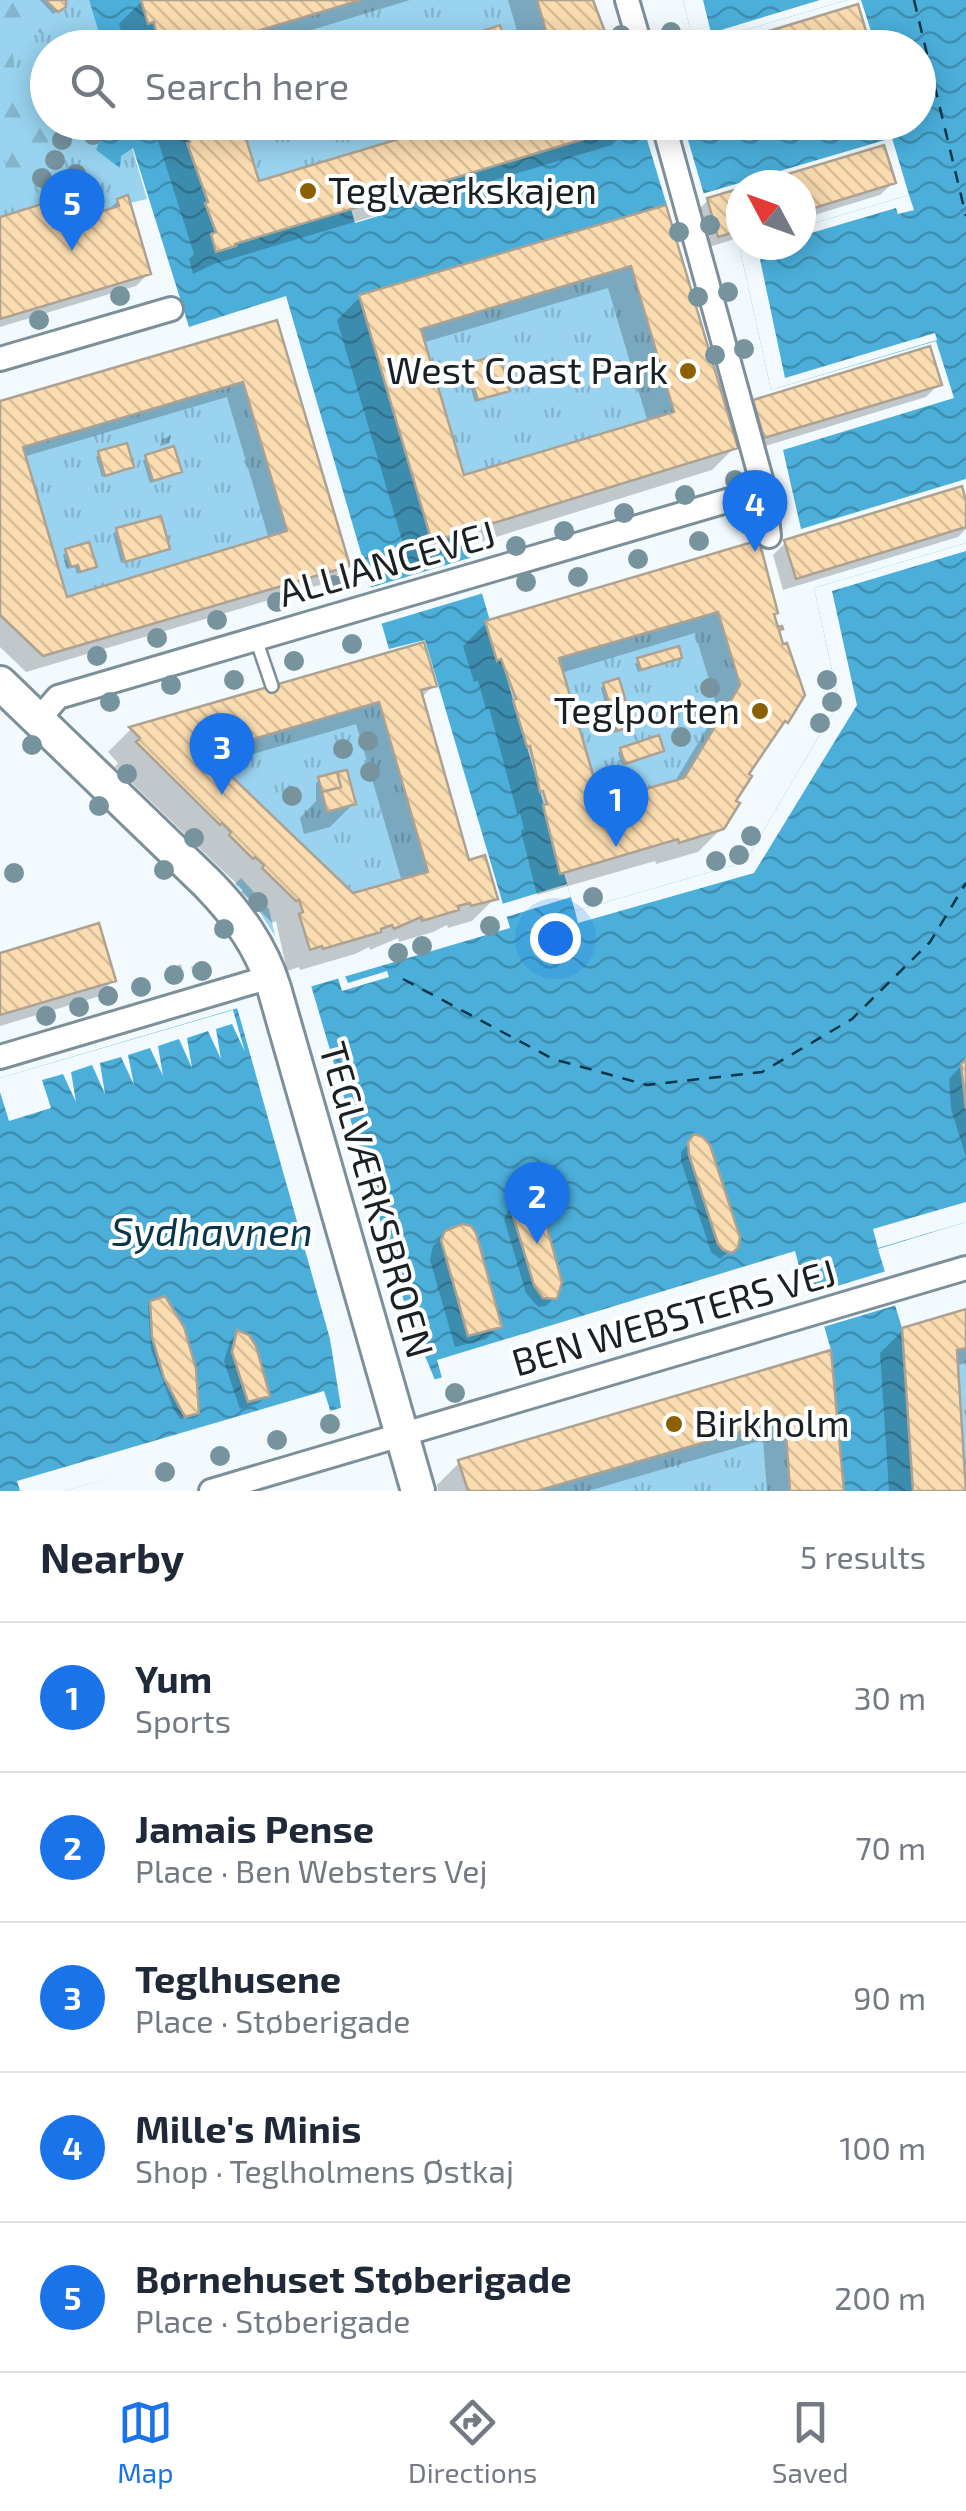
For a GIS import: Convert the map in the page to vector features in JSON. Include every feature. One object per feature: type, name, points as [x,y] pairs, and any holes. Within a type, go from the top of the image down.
[{"type":"street","points":[[627,0],[635,30]]},
{"type":"street","points":[[668,140],[764,490],[769,536]]},
{"type":"street","points":[[0,360],[170,309]]},
{"type":"street","name":"ALLIANCEVEJ","points":[[38,720],[58,697],[764,490]]},
{"type":"street","name":"TEGLVÆRKSBROEN","points":[[0,683],[236,912],[256,942],[272,983],[418,1491]]},
{"type":"street","points":[[0,1057],[272,983]]},
{"type":"street","name":"BEN WEBSTERS VEJ","points":[[212,1491],[398,1420],[787,1321],[966,1268]]},
{"type":"lane","points":[[256,639],[272,686]]},
{"type":"green space","points":[[0,0],[89,0],[98,30],[30,30],[30,140],[100,140],[96,150],[120,167],[120,156],[132,148],[147,199],[130,203],[127,195],[117,199],[119,206],[53,227],[45,203],[0,217]]},
{"type":"green space","points":[[0,0],[41,0],[65,29],[35,30],[24,24],[16,28],[12,44],[14,67],[0,84]]},
{"type":"green space","points":[[361,0],[537,0],[546,30],[261,30]]},
{"type":"green space","points":[[30,81],[30,140],[53,140],[31,187],[8,175],[0,139],[0,102]]},
{"type":"green space","points":[[246,140],[398,140],[259,181]]},
{"type":"green space","points":[[631,266],[674,412],[464,475],[421,329]]},
{"type":"green space","points":[[243,382],[287,531],[67,597],[23,447]]},
{"type":"green space","points":[[718,612],[740,685],[684,778],[601,802],[559,658]]},
{"type":"green space","points":[[379,702],[428,872],[353,893],[210,756],[216,750]]},
{"type":"green space","points":[[241,878],[269,909],[275,936],[255,905],[235,884]]},
{"type":"green space","points":[[966,1348],[966,1477],[957,1350]]},
{"type":"green space","points":[[785,1419],[790,1491],[537,1491],[751,1428]]},
{"type":"water","points":[[89,0],[155,0],[148,3],[157,30],[98,30]]},
{"type":"water","points":[[683,0],[847,0],[745,30],[690,30]]},
{"type":"water","name":"Sydhavnen","points":[[861,0],[966,0],[966,479],[801,529],[783,450],[954,398],[936,341],[771,390],[742,260],[816,260],[816,223],[909,195],[893,140],[936,140],[936,30],[871,30]]},
{"type":"water","name":"Sydhavnen","points":[[100,140],[189,140],[222,248],[581,140],[885,140],[783,170],[726,170],[726,187],[359,295],[431,541],[464,532],[575,911],[745,862],[839,702],[814,588],[966,543],[966,1222],[878,1249],[902,1328],[913,1491],[844,1491],[831,1350],[807,1267],[65,1491],[0,1491],[0,1078],[510,928],[425,640],[389,649],[286,296],[189,327],[133,148],[121,156],[120,168],[96,150]]},
{"type":"pier","points":[[683,0],[703,0],[710,30],[690,30]]},
{"type":"pier","points":[[820,0],[847,0],[745,30],[721,30]]},
{"type":"pier","points":[[647,140],[688,140],[705,198],[668,209]]},
{"type":"pier","points":[[909,195],[914,210],[898,214],[896,208],[816,232],[816,223]]},
{"type":"pier","points":[[381,200],[385,214],[355,223],[351,209]]},
{"type":"pier","points":[[742,260],[760,260],[785,378],[935,333],[937,340],[771,390]]},
{"type":"pier","points":[[966,543],[966,551],[832,591],[857,705],[754,873],[578,923],[575,911],[745,862],[839,702],[814,588]]},
{"type":"pier","points":[[476,556],[487,592],[377,625],[366,589]]},
{"type":"pier","points":[[567,884],[571,897],[506,917],[502,904]]},
{"type":"pier","points":[[387,971],[389,977],[342,991],[338,978],[345,976],[348,983]]},
{"type":"pier","points":[[310,982],[408,1315],[437,1385],[342,1414],[330,1339],[236,1004]]},
{"type":"pier","points":[[233,1010],[245,1052],[232,1024],[216,1029],[221,1059],[208,1031],[187,1038],[192,1068],[179,1039],[158,1046],[163,1076],[150,1048],[128,1055],[134,1085],[121,1057],[100,1063],[105,1094],[92,1065],[71,1072],[76,1102],[63,1074],[42,1080],[51,1108],[9,1121],[0,1078]]},
{"type":"pier","points":[[966,1202],[966,1222],[878,1248],[873,1229]]},
{"type":"pier","points":[[795,1251],[800,1270],[442,1378],[437,1360]]},
{"type":"pier","points":[[890,1270],[900,1304],[820,1328],[810,1294]]},
{"type":"pier","points":[[324,1391],[331,1413],[65,1491],[20,1491],[17,1481]]},
{"type":"building","points":[[45,0],[66,0],[66,7],[58,12]]},
{"type":"building","points":[[141,0],[361,0],[261,30],[156,30],[154,22],[148,24]]},
{"type":"building","points":[[537,0],[593,0],[604,30],[546,30]]},
{"type":"building","points":[[858,4],[866,30],[772,30]]},
{"type":"building","name":"Teglværkskajen","points":[[246,140],[259,181],[395,140],[581,140],[216,252],[211,234],[216,232],[187,143]]},
{"type":"building","points":[[884,145],[896,183],[816,207],[816,170],[801,170]]},
{"type":"building","points":[[726,192],[726,235],[718,237],[707,198]]},
{"type":"building","points":[[128,195],[151,274],[0,319],[0,217],[45,203],[53,227],[119,206],[117,199]]},
{"type":"building","name":"West Coast Park","points":[[666,205],[738,448],[432,542],[359,295]],"holes":[[[631,266],[674,412],[464,475],[421,329]]]},
{"type":"building","points":[[277,320],[350,566],[43,656],[0,615],[0,401]],"holes":[[[243,382],[287,531],[67,597],[23,447]]]},
{"type":"building","points":[[930,346],[942,385],[764,438],[753,400]]},
{"type":"building","points":[[499,354],[510,391],[478,400],[467,364]]},
{"type":"building","points":[[127,443],[134,467],[105,476],[98,451]]},
{"type":"building","points":[[174,446],[182,472],[153,481],[145,455]]},
{"type":"building","points":[[962,486],[966,527],[796,579],[784,540]]},
{"type":"building","points":[[161,516],[170,549],[125,562],[116,528]]},
{"type":"building","name":"Teglporten","points":[[759,540],[778,613],[774,614],[778,627],[782,626],[779,630],[783,644],[787,643],[805,695],[749,774],[752,776],[736,801],[740,803],[724,829],[560,874],[543,805],[547,804],[543,791],[540,792],[530,746],[527,747],[513,700],[516,699],[501,659],[497,661],[485,621]],"holes":[[[718,612],[740,685],[684,778],[601,802],[559,658]]]},
{"type":"building","points":[[89,542],[97,567],[80,572],[78,565],[71,567],[65,549]]},
{"type":"building","points":[[424,642],[437,686],[421,690],[469,860],[485,855],[498,899],[458,906],[459,910],[422,921],[421,917],[394,929],[392,925],[381,932],[310,950],[299,914],[303,912],[299,900],[136,742],[140,738],[129,727]],"holes":[[[379,702],[428,872],[353,893],[210,756],[216,750]]]},
{"type":"building","points":[[679,646],[682,658],[641,670],[637,658]]},
{"type":"building","points":[[619,678],[633,726],[617,731],[603,683]]},
{"type":"building","points":[[659,735],[664,751],[625,764],[620,748]]},
{"type":"building","points":[[347,770],[356,804],[327,812],[322,792],[341,787],[337,772]]},
{"type":"building","points":[[337,772],[341,787],[322,792],[318,777]]},
{"type":"building","points":[[99,923],[116,981],[0,1015],[0,953]]},
{"type":"building","points":[[966,1059],[966,1109],[961,1064]]},
{"type":"building","points":[[694,1134],[710,1145],[740,1237],[738,1248],[732,1253],[718,1244],[689,1155],[688,1142]]},
{"type":"building","points":[[521,1188],[535,1196],[542,1209],[562,1282],[557,1299],[543,1298],[534,1285],[511,1209]]},
{"type":"building","points":[[462,1224],[471,1226],[476,1233],[502,1327],[468,1336],[441,1240],[445,1231]]},
{"type":"building","points":[[165,1296],[184,1327],[196,1369],[199,1413],[185,1417],[164,1378],[152,1337],[150,1301]]},
{"type":"building","points":[[966,1309],[966,1348],[957,1350],[966,1491],[913,1491],[902,1328]]},
{"type":"building","points":[[237,1330],[249,1335],[256,1346],[270,1396],[248,1402],[232,1352]]},
{"type":"building","name":"Birkholm","points":[[831,1350],[844,1491],[790,1491],[785,1419],[537,1491],[468,1491],[458,1460]]},
{"type":"ferry route","points":[[914,0],[921,30]]},
{"type":"ferry route","points":[[936,91],[966,216]]},
{"type":"ferry route","points":[[403,979],[553,1059],[647,1085],[762,1072],[852,1019],[930,942],[966,883]]},
{"type":"place","name":"Teglværkskajen","points":[[308,191]]},
{"type":"place","name":"Børnehuset Støberigade","points":[[72,251]]},
{"type":"place","name":"West Coast Park","points":[[688,371]]},
{"type":"place","name":"Mille's Minis","points":[[755,552]]},
{"type":"place","name":"Teglporten","points":[[760,711]]},
{"type":"place","name":"Teglhusene","points":[[222,795]]},
{"type":"place","name":"Yum","points":[[616,847]]},
{"type":"place","name":"Jamais Pense","points":[[537,1244]]},
{"type":"place","name":"Birkholm","points":[[674,1424]]}]
